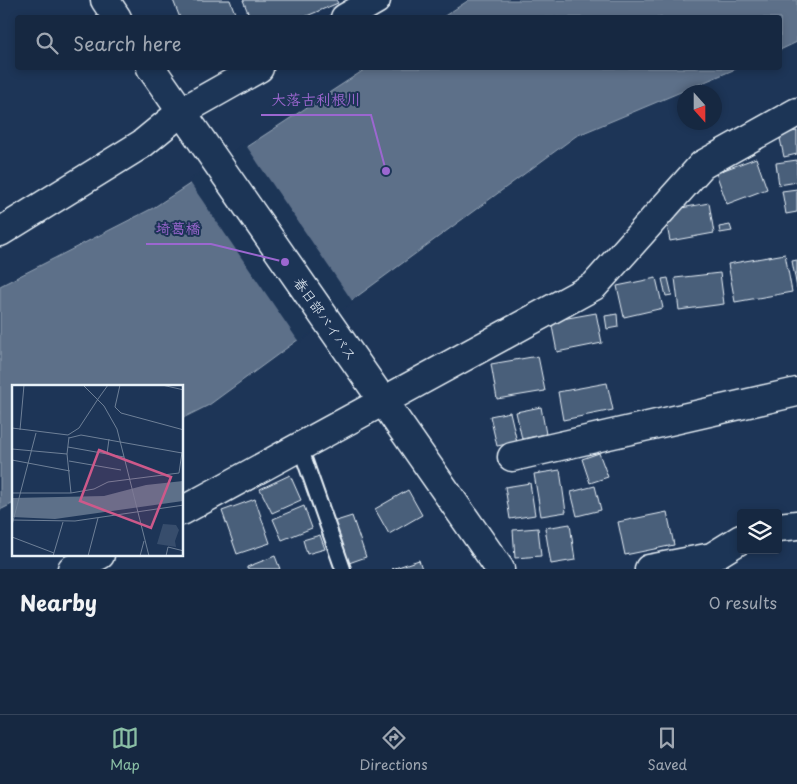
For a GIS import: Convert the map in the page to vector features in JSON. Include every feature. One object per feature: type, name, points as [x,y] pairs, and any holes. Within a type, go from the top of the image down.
[{"type":"main road","points":[[105,0],[115,15]]},
{"type":"main road","points":[[350,15],[376,0]]},
{"type":"main road","name":"春日部バイパス","points":[[152,70],[500,569]]},
{"type":"main road","points":[[0,232],[142,144],[182,112],[256,70]]},
{"type":"main road","points":[[184,510],[300,447],[375,390],[594,286],[702,165],[797,112]]},
{"type":"main road","points":[[512,457],[797,392]]},
{"type":"main road","points":[[782,527],[797,525]]},
{"type":"main road","points":[[649,569],[713,563],[737,542]]},
{"type":"main road","points":[[72,569],[98,556]]},
{"type":"lane","points":[[300,447],[343,569]]},
{"type":"water","points":[[469,0],[797,0],[797,42],[782,49],[782,15],[446,15]]},
{"type":"water","points":[[364,70],[733,70],[698,85],[677,85],[677,94],[576,136],[209,405],[184,418],[184,385],[12,385],[12,504],[0,510],[0,286],[153,208]]},
{"type":"pier","points":[[245,144],[353,302],[299,342],[189,181]]},
{"type":"building","points":[[173,0],[230,0],[236,15],[179,15]]},
{"type":"building","points":[[243,0],[336,0],[338,3],[309,15],[249,15]]},
{"type":"building","points":[[797,131],[797,154],[784,157],[779,134]]},
{"type":"building","points":[[756,158],[767,189],[727,204],[716,173]]},
{"type":"building","points":[[797,160],[797,182],[779,185],[776,163]]},
{"type":"building","points":[[797,189],[797,212],[786,214],[782,191]]},
{"type":"building","points":[[709,203],[714,233],[670,241],[664,211]]},
{"type":"building","points":[[730,225],[732,231],[720,233],[719,227]]},
{"type":"building","points":[[785,254],[792,292],[735,302],[728,264]]},
{"type":"building","points":[[797,260],[797,288],[792,261]]},
{"type":"building","points":[[720,273],[724,304],[679,310],[675,278]]},
{"type":"building","points":[[656,278],[663,308],[624,317],[617,286]]},
{"type":"building","points":[[668,278],[672,295],[666,296],[662,279]]},
{"type":"building","points":[[596,313],[602,343],[557,352],[551,321]]},
{"type":"building","points":[[617,314],[618,327],[607,329],[605,316]]},
{"type":"building","points":[[538,356],[545,391],[497,399],[491,364]]},
{"type":"building","points":[[607,383],[613,410],[563,420],[558,392]]},
{"type":"building","points":[[541,407],[546,434],[522,439],[516,412]]},
{"type":"building","points":[[510,412],[517,442],[497,446],[490,416]]},
{"type":"building","points":[[599,453],[608,477],[590,483],[582,459]]},
{"type":"building","points":[[560,470],[566,512],[541,516],[534,474]]},
{"type":"building","points":[[290,475],[301,500],[272,513],[260,489]]},
{"type":"building","points":[[530,483],[535,515],[510,519],[505,487]]},
{"type":"building","points":[[595,486],[601,510],[577,516],[571,492]]},
{"type":"building","points":[[408,490],[422,515],[389,534],[375,509]]},
{"type":"building","points":[[255,499],[270,543],[237,554],[222,511]]},
{"type":"building","points":[[304,506],[312,528],[282,540],[273,519]]},
{"type":"building","points":[[667,512],[674,545],[625,555],[618,522]]},
{"type":"building","points":[[352,516],[366,557],[346,564],[333,522]]},
{"type":"building","points":[[570,524],[575,560],[551,564],[545,528]]},
{"type":"building","points":[[538,528],[541,556],[515,558],[513,530]]},
{"type":"building","points":[[320,535],[325,549],[307,554],[303,540]]},
{"type":"building","points":[[275,556],[280,569],[247,569],[247,567]]},
{"type":"building","points":[[419,560],[422,569],[392,569]]},
{"type":"place","name":"大落古利根川","points":[[386,171]]},
{"type":"place","name":"埼葛橋","points":[[285,262]]}]
